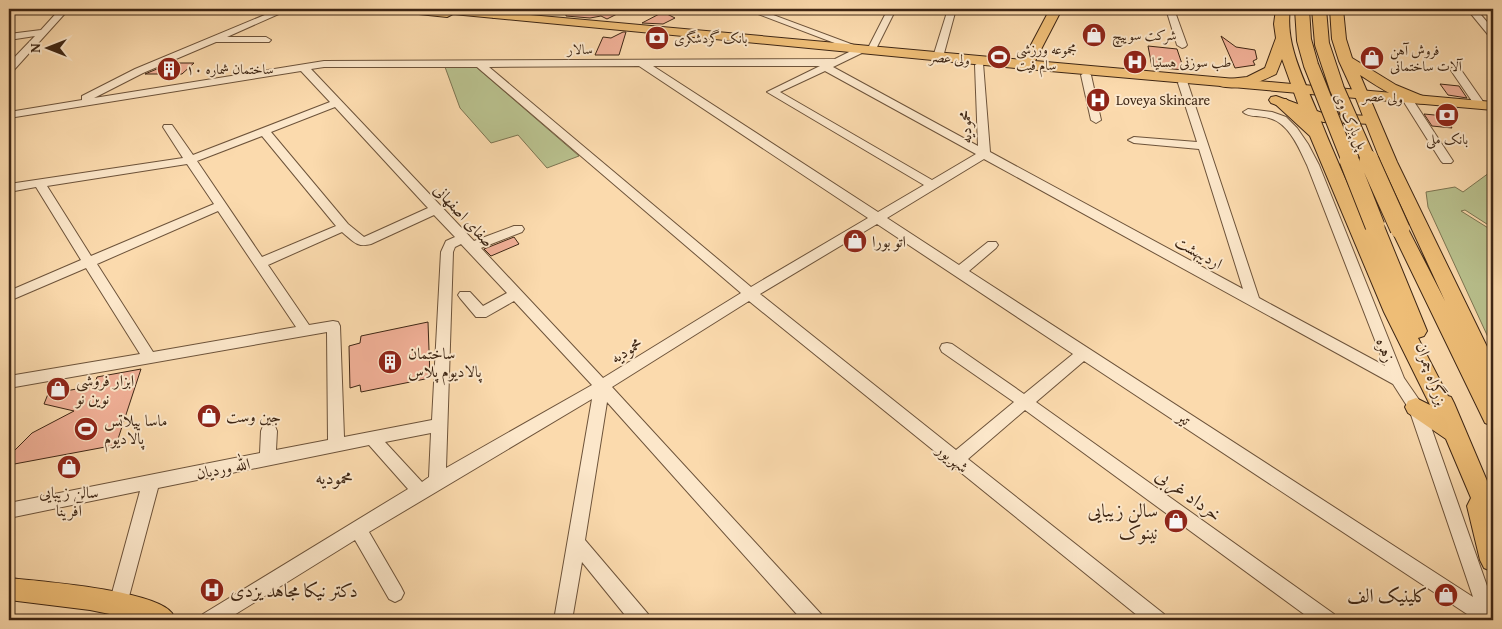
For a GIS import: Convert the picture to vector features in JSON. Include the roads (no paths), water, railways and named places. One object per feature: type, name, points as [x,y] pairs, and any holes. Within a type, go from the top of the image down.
[{"type":"highway","points":[[1223,85],[1250,81],[1271,71],[1282,31],[1283,9]]},
{"type":"highway","name":"پل پارک وی","points":[[1302,9],[1304,40],[1316,81],[1375,226]]},
{"type":"highway","name":"پل پارک وی","points":[[1319,9],[1322,44],[1337,89],[1400,229]]},
{"type":"highway","points":[[1336,9],[1339,39],[1346,61],[1363,96],[1389,162],[1493,380]]},
{"type":"highway","points":[[1282,31],[1321,40],[1339,39]]},
{"type":"highway","points":[[1282,31],[1301,90],[1394,312],[1451,424]]},
{"type":"highway","points":[[1346,61],[1391,88],[1414,99]]},
{"type":"highway","points":[[1282,102],[1323,145],[1352,148],[1373,153],[1389,162]]},
{"type":"highway","name":"بزرگراه چمران","points":[[1375,226],[1451,424],[1493,520]]},
{"type":"highway","name":"بزرگراه چمران","points":[[1400,229],[1493,417]]},
{"type":"highway","points":[[1416,407],[1451,424]]},
{"type":"highway","points":[[1470,471],[1493,560]]},
{"type":"main road","name":"ولی عصر","points":[[400,9],[489,19],[1027,65],[1223,85],[1282,102],[1312,115],[1341,120],[1372,120]]},
{"type":"main road","name":"ولی عصر","points":[[437,9],[1086,75],[1301,90],[1486,106]]},
{"type":"main road","points":[[1027,65],[1056,9]]},
{"type":"main road","points":[[9,589],[159,616],[163,620]]},
{"type":"street","points":[[9,70],[65,9]]},
{"type":"street","points":[[74,104],[139,71],[286,9]]},
{"type":"street","points":[[496,16],[510,9]]},
{"type":"street","points":[[749,9],[863,51],[892,9]]},
{"type":"street","points":[[774,17],[782,9]]},
{"type":"street","points":[[938,57],[952,9]]},
{"type":"street","points":[[1170,9],[1182,45]]},
{"type":"street","points":[[1471,9],[1493,35]]},
{"type":"street","points":[[9,37],[43,32]]},
{"type":"street","points":[[214,40],[266,40]]},
{"type":"street","name":"سالار","points":[[9,115],[324,64],[837,62],[863,51]]},
{"type":"street","points":[[837,62],[772,92],[932,185]]},
{"type":"street","name":"تیر","points":[[641,63],[1490,619]]},
{"type":"street","name":"شهریور","points":[[480,64],[750,294],[1157,620]]},
{"type":"street","name":"محمودیه","points":[[210,620],[420,491],[602,386],[750,294],[984,154],[980,65]]},
{"type":"street","name":"صفای اصفهانی","points":[[303,67],[602,386],[814,620]]},
{"type":"street","name":"اردیبهشت","points":[[825,67],[1398,380]]},
{"type":"street","points":[[1455,69],[1486,106]]},
{"type":"street","points":[[1086,75],[1096,120]]},
{"type":"street","points":[[1183,83],[1254,302]]},
{"type":"street","points":[[1414,99],[1447,161]]},
{"type":"street","points":[[9,188],[190,160],[337,103]]},
{"type":"street","name":"زهره","points":[[1248,112],[1275,116],[1287,123],[1302,143],[1323,187],[1398,380],[1416,407],[1490,619]]},
{"type":"street","points":[[168,127],[306,330]]},
{"type":"street","points":[[264,131],[344,227],[361,242],[437,209]]},
{"type":"street","points":[[1134,140],[1204,146]]},
{"type":"street","points":[[39,183],[149,357]]},
{"type":"street","points":[[9,296],[221,205]]},
{"type":"street","points":[[260,263],[344,227]]},
{"type":"street","points":[[437,482],[447,247],[518,229]]},
{"type":"street","points":[[960,271],[992,245]]},
{"type":"street","points":[[465,295],[481,313],[515,294]]},
{"type":"street","points":[[9,382],[333,326],[335,329],[336,445]]},
{"type":"street","name":"خرداد غربی","points":[[947,348],[1327,620]]},
{"type":"street","points":[[955,460],[1084,352]]},
{"type":"street","points":[[563,620],[602,386]]},
{"type":"street","name":"الله وردیان","points":[[9,510],[438,425]]},
{"type":"street","points":[[268,459],[270,431]]},
{"type":"street","points":[[372,438],[420,491]]},
{"type":"street","points":[[122,609],[151,482]]},
{"type":"street","points":[[358,529],[395,593]]},
{"type":"street","points":[[576,542],[641,620]]},
{"type":"place","name":"شرکت سوییچ","points":[[1094,35]]},
{"type":"place","name":"بانک گردشگری","points":[[657,38]]},
{"type":"place","name":"مجموعه ورزشی سام فیت","points":[[999,57]]},
{"type":"place","name":"فروش آهن آلات ساختمانی","points":[[1372,58]]},
{"type":"place","name":"طب سوزنی هستیا","points":[[1135,62]]},
{"type":"place","name":"ساختمان شماره ۱۰","points":[[169,69]]},
{"type":"place","name":"Loveya Skincare","points":[[1098,100]]},
{"type":"place","name":"بانک ملی","points":[[1447,115]]},
{"type":"place","name":"اتو بورا","points":[[855,241]]},
{"type":"place","name":"ساختمان پالادیوم پلاس","points":[[390,362]]},
{"type":"place","name":"ابزار فروشی نوین نو","points":[[58,389]]},
{"type":"place","name":"جین وست","points":[[209,416]]},
{"type":"place","name":"ماسا پیلاتس پالادیوم","points":[[86,429]]},
{"type":"place","name":"سالن زیبایی آفرینا","points":[[69,467]]},
{"type":"place","name":"سالن زیبایی نینوک","points":[[1176,521]]},
{"type":"place","name":"دکتر نیکا مجاهد یزدی","points":[[212,590]]},
{"type":"place","name":"کلینیک الف","points":[[1446,595]]},
{"type":"district","name":"محمودیه","points":[[334,478]]}]
